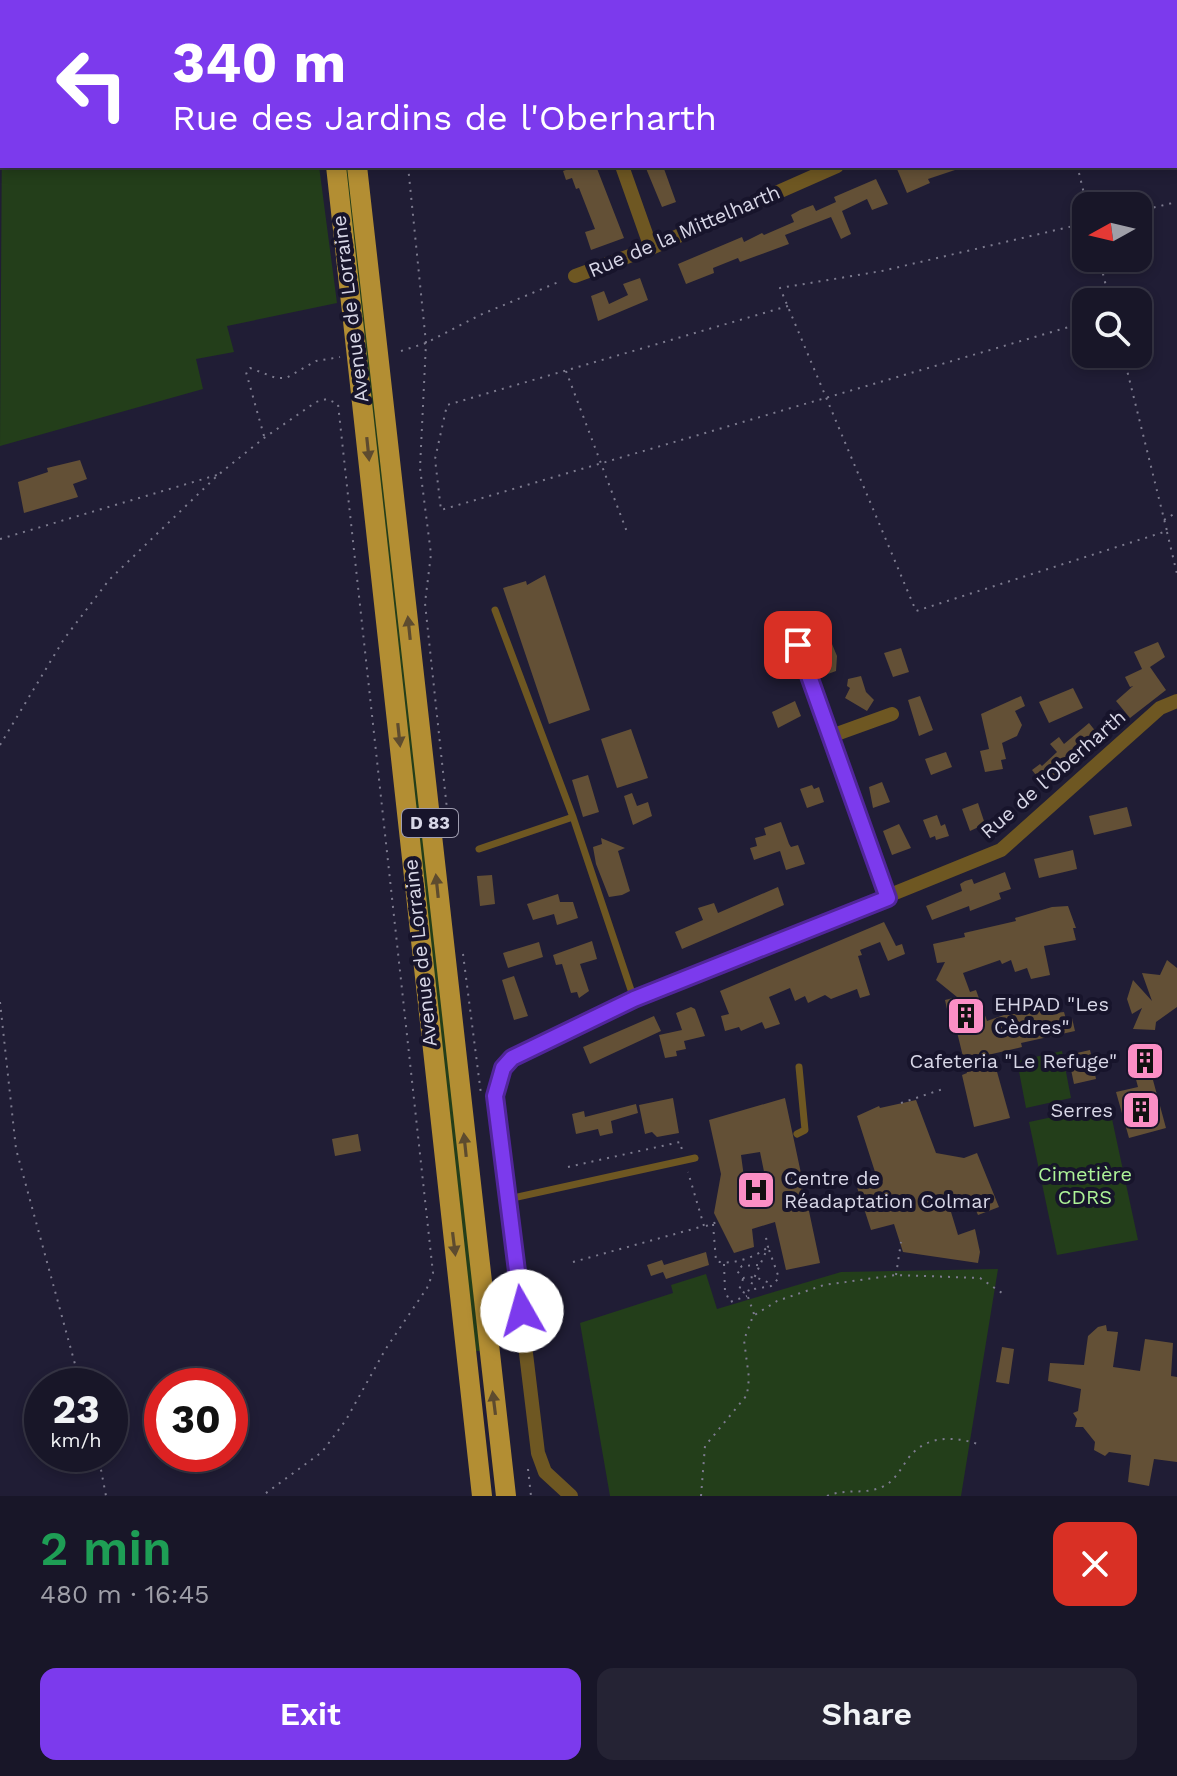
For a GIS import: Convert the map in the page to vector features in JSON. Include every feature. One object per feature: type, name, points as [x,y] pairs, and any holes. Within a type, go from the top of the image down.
[{"type":"main road","name":"Avenue de Lorraine","points":[[336,168],[482,1496]]},
{"type":"main road","name":"Avenue de Lorraine","points":[[357,168],[506,1496]]},
{"type":"street","points":[[623,168],[651,248]]},
{"type":"street","name":"Rue de la Mittelharth","points":[[575,276],[651,248],[832,168]]},
{"type":"street","points":[[798,645],[888,898]]},
{"type":"street","name":"Rue de l'Oberharth","points":[[571,1496],[545,1472],[538,1453],[495,1096],[503,1068],[512,1058],[529,1048],[634,999],[1001,850],[1160,708],[1177,701]]},
{"type":"street","points":[[831,736],[892,714]]},
{"type":"lane","points":[[495,610],[573,817],[634,999]]},
{"type":"lane","points":[[479,849],[573,817]]},
{"type":"lane","points":[[797,1134],[805,1130],[799,1067]]},
{"type":"lane","points":[[508,1199],[695,1158]]},
{"type":"path","points":[[408,168],[426,343],[420,468],[431,554],[425,603],[450,833]]},
{"type":"path","points":[[1079,173],[1084,192]]},
{"type":"path","points":[[1152,208],[1177,202]]},
{"type":"path","points":[[1072,226],[882,271],[780,288],[916,611],[1167,531]]},
{"type":"path","points":[[401,351],[426,343],[480,315],[575,276]]},
{"type":"path","points":[[788,306],[447,405],[435,459],[441,510],[1072,326]]},
{"type":"path","points":[[264,438],[246,372],[250,368],[276,378],[286,378],[316,361],[341,357]]},
{"type":"path","points":[[1126,368],[1177,574]]},
{"type":"path","points":[[566,370],[627,532]]},
{"type":"path","points":[[0,745],[64,639],[109,580],[218,475],[264,438],[316,402],[327,399],[338,404],[433,1273],[427,1288],[385,1350],[346,1420],[322,1452],[262,1496]]},
{"type":"path","points":[[0,539],[218,475]]},
{"type":"path","points":[[1164,520],[1177,512]]},
{"type":"path","points":[[463,955],[481,1094]]},
{"type":"path","points":[[0,1002],[16,1149],[76,1368]]},
{"type":"path","points":[[476,1060],[484,1062]]},
{"type":"path","points":[[901,1103],[943,1089]]},
{"type":"path","points":[[568,1167],[680,1142],[704,1226]]},
{"type":"path","points":[[573,1262],[715,1223],[716,1261],[724,1264],[760,1253],[768,1247]]},
{"type":"path","points":[[749,1290],[773,1285],[779,1278],[765,1233]]},
{"type":"path","points":[[896,1275],[901,1242]]},
{"type":"path","points":[[755,1315],[748,1295],[768,1247]]},
{"type":"path","points":[[724,1264],[725,1291],[730,1302],[748,1295]]},
{"type":"path","points":[[743,1278],[737,1271],[742,1266],[760,1265]]},
{"type":"path","points":[[701,1496],[705,1446],[747,1395],[749,1378],[744,1340],[747,1326],[755,1315],[777,1301],[824,1285],[896,1275],[980,1278],[1002,1293]]},
{"type":"path","points":[[743,1278],[755,1277],[773,1285]]},
{"type":"path","points":[[743,1278],[739,1290],[748,1295]]},
{"type":"path","points":[[827,1496],[839,1491],[869,1492],[888,1485],[912,1452],[934,1440],[961,1440],[981,1445]]},
{"type":"path","points":[[528,1466],[531,1496]]},
{"type":"path","points":[[101,1472],[106,1496]]},
{"type":"green space","points":[[2,168],[319,168],[337,303],[227,326],[234,352],[196,359],[203,389],[0,446]]},
{"type":"green space","points":[[342,168],[351,168],[480,1351],[474,1351]]},
{"type":"green space","name":"Cimetière CDRS","points":[[1062,1051],[1071,1098],[1026,1108],[1017,1061]]},
{"type":"green space","name":"Cimetière CDRS","points":[[1109,1105],[1138,1240],[1057,1255],[1029,1122]]},
{"type":"green space","points":[[998,1269],[961,1496],[610,1496],[580,1323],[673,1293],[671,1285],[706,1274],[717,1309],[841,1272]]},
{"type":"building","points":[[597,168],[624,238],[591,250],[585,232],[595,229],[579,188],[576,189],[572,178],[566,180],[563,171]]},
{"type":"building","points":[[646,168],[664,168],[676,202],[662,207]]},
{"type":"building","points":[[961,168],[928,179],[930,183],[907,193],[897,169]]},
{"type":"building","points":[[876,179],[888,204],[872,210],[867,199],[842,211],[851,234],[841,239],[831,217],[785,235],[789,244],[740,262],[738,258],[713,268],[714,273],[686,284],[678,264],[742,237],[744,242],[762,233],[764,235],[794,222],[791,215],[800,210],[813,205],[816,211],[836,202],[834,197]]},
{"type":"building","points":[[640,278],[648,300],[598,321],[591,296],[604,291],[609,304],[628,295],[623,284]]},
{"type":"building","points":[[80,460],[87,479],[73,484],[78,497],[24,513],[18,482],[48,472],[47,468]]},
{"type":"building","points":[[545,575],[590,710],[549,724],[503,588],[526,581],[527,585]]},
{"type":"building","points":[[1158,642],[1165,657],[1150,667],[1166,690],[1130,718],[1116,701],[1133,686],[1130,687],[1125,677],[1142,669],[1134,652]]},
{"type":"building","points":[[832,644],[837,656],[836,671],[825,675],[816,649]]},
{"type":"building","points":[[901,648],[909,672],[893,677],[884,653]]},
{"type":"building","points":[[861,676],[866,692],[874,700],[867,711],[845,698],[850,688],[847,686],[848,679]]},
{"type":"building","points":[[1073,688],[1083,708],[1049,723],[1039,702]]},
{"type":"building","points":[[920,696],[933,730],[919,736],[908,700]]},
{"type":"building","points":[[1021,696],[1025,706],[1015,711],[1022,725],[1017,736],[1002,743],[1006,759],[1001,760],[1003,769],[985,772],[980,751],[989,749],[981,714]]},
{"type":"building","points":[[795,701],[801,716],[778,728],[772,712]]},
{"type":"building","points":[[1089,723],[1101,738],[1075,756],[1046,788],[1032,770],[1040,764],[1042,766],[1057,752],[1050,744],[1059,737],[1064,744]]},
{"type":"building","points":[[631,729],[648,778],[617,788],[601,739]]},
{"type":"building","points":[[946,752],[952,767],[931,775],[925,759]]},
{"type":"building","points":[[588,775],[599,812],[583,817],[572,780]]},
{"type":"building","points":[[882,782],[890,802],[873,808],[869,787]]},
{"type":"building","points":[[812,785],[814,789],[819,787],[824,802],[807,808],[800,789]]},
{"type":"building","points":[[632,793],[637,806],[648,802],[652,816],[633,825],[624,796]]},
{"type":"building","points":[[978,803],[985,824],[970,831],[962,809]]},
{"type":"building","points":[[1127,807],[1132,826],[1094,835],[1089,816]]},
{"type":"building","points":[[937,815],[941,826],[945,824],[949,836],[936,840],[935,836],[930,838],[923,820]]},
{"type":"building","points":[[781,822],[789,844],[791,847],[798,845],[805,864],[786,870],[780,851],[754,860],[750,848],[757,846],[755,838],[766,835],[764,828]]},
{"type":"building","points":[[899,824],[911,848],[892,855],[883,831]]},
{"type":"building","points":[[601,838],[625,848],[618,851],[630,891],[622,895],[609,897],[596,864],[593,847],[602,844]]},
{"type":"building","points":[[1073,850],[1077,869],[1039,878],[1034,859]]},
{"type":"building","points":[[1005,872],[1011,889],[999,893],[1001,899],[970,911],[969,906],[932,920],[926,906],[962,891],[960,884],[965,881],[972,879],[974,884]]},
{"type":"building","points":[[492,875],[495,904],[480,906],[477,876]]},
{"type":"building","points":[[778,887],[784,905],[682,949],[675,932],[703,920],[698,908],[714,903],[718,913]]},
{"type":"building","points":[[558,894],[560,902],[573,902],[578,918],[557,925],[554,914],[533,920],[527,904]]},
{"type":"building","name":"EHPAD \"Les Cèdres\"","points":[[1068,906],[1076,928],[1073,928],[1076,940],[1044,946],[1050,975],[1031,979],[1027,968],[1015,972],[1011,960],[1002,964],[1000,960],[963,973],[970,992],[976,990],[987,1021],[1018,1010],[1025,1015],[1043,1008],[1045,1014],[1064,1012],[1066,1019],[1072,1018],[1075,1031],[1021,1043],[1022,1047],[992,1054],[1010,1118],[974,1127],[962,1075],[967,1073],[957,1032],[952,1032],[945,1000],[957,997],[936,980],[945,962],[937,963],[933,944],[965,937],[964,933],[1016,921],[1015,918],[1052,907]]},
{"type":"building","points":[[884,922],[896,946],[902,944],[905,954],[888,961],[880,942],[860,950],[862,955],[858,956],[870,995],[860,998],[857,989],[831,999],[825,995],[808,1003],[805,996],[795,1001],[790,988],[769,997],[780,1024],[765,1029],[762,1022],[741,1031],[739,1027],[725,1031],[721,1016],[729,1014],[720,991]]},
{"type":"building","points":[[592,941],[597,959],[580,964],[589,991],[579,998],[577,992],[571,993],[562,964],[556,965],[553,955]]},
{"type":"building","points":[[539,942],[543,957],[508,968],[503,953]]},
{"type":"building","points":[[1167,960],[1177,968],[1177,1007],[1156,1022],[1155,1030],[1133,1029],[1142,1008],[1132,1014],[1127,999],[1133,980],[1152,1001],[1142,973],[1160,975]]},
{"type":"building","points":[[514,976],[528,1016],[514,1020],[502,980]]},
{"type":"building","points":[[691,1007],[695,1009],[705,1036],[684,1041],[686,1049],[676,1051],[677,1056],[665,1058],[659,1035],[682,1030],[676,1013]]},
{"type":"building","points":[[654,1016],[661,1031],[590,1064],[583,1047]]},
{"type":"building","name":"Serres","points":[[1155,1047],[1160,1066],[1150,1069],[1166,1128],[1129,1138],[1116,1092],[1138,1087],[1130,1057]]},
{"type":"building","points":[[1090,1050],[1096,1079],[1074,1084],[1068,1055]]},
{"type":"building","points":[[673,1098],[679,1133],[657,1137],[652,1132],[645,1134],[639,1105]]},
{"type":"building","points":[[785,1098],[820,1263],[786,1270],[775,1222],[752,1229],[754,1247],[734,1253],[714,1213],[721,1174],[709,1120]],"holes":[[[760,1152],[768,1191],[747,1199],[741,1155]]]},
{"type":"building","points":[[916,1100],[936,1153],[964,1158],[977,1153],[999,1207],[978,1215],[973,1204],[951,1212],[958,1235],[975,1229],[980,1252],[978,1263],[903,1252],[894,1224],[871,1230],[855,1181],[876,1175],[857,1116],[879,1106]]},
{"type":"building","points":[[636,1104],[638,1113],[611,1121],[613,1133],[600,1136],[598,1129],[576,1134],[572,1114],[584,1111],[585,1117]]},
{"type":"building","points":[[358,1134],[361,1151],[335,1156],[332,1139]]},
{"type":"building","points":[[706,1252],[709,1265],[666,1279],[663,1272],[651,1276],[647,1265],[662,1260],[664,1265]]},
{"type":"building","points":[[1106,1325],[1107,1331],[1118,1332],[1113,1367],[1140,1371],[1145,1339],[1173,1343],[1171,1376],[1177,1377],[1177,1462],[1154,1459],[1149,1486],[1128,1482],[1131,1455],[1109,1452],[1105,1456],[1094,1450],[1095,1442],[1083,1427],[1075,1427],[1077,1419],[1073,1413],[1078,1411],[1081,1389],[1048,1381],[1050,1363],[1084,1365],[1088,1336],[1098,1327]]},
{"type":"building","points":[[1002,1347],[1014,1349],[1009,1384],[996,1382]]},
{"type":"place","name":"EHPAD \"Les Cèdres\"","points":[[966,1016]]},
{"type":"place","name":"Cafeteria \"Le Refuge\"","points":[[1145,1061]]},
{"type":"place","name":"Serres","points":[[1141,1110]]},
{"type":"place","name":"Centre de Réadaptation Colmar","points":[[756,1190]]},
{"type":"route","points":[[522,1311],[495,1096],[503,1068],[512,1058],[568,1028],[888,898],[798,645]]}]
